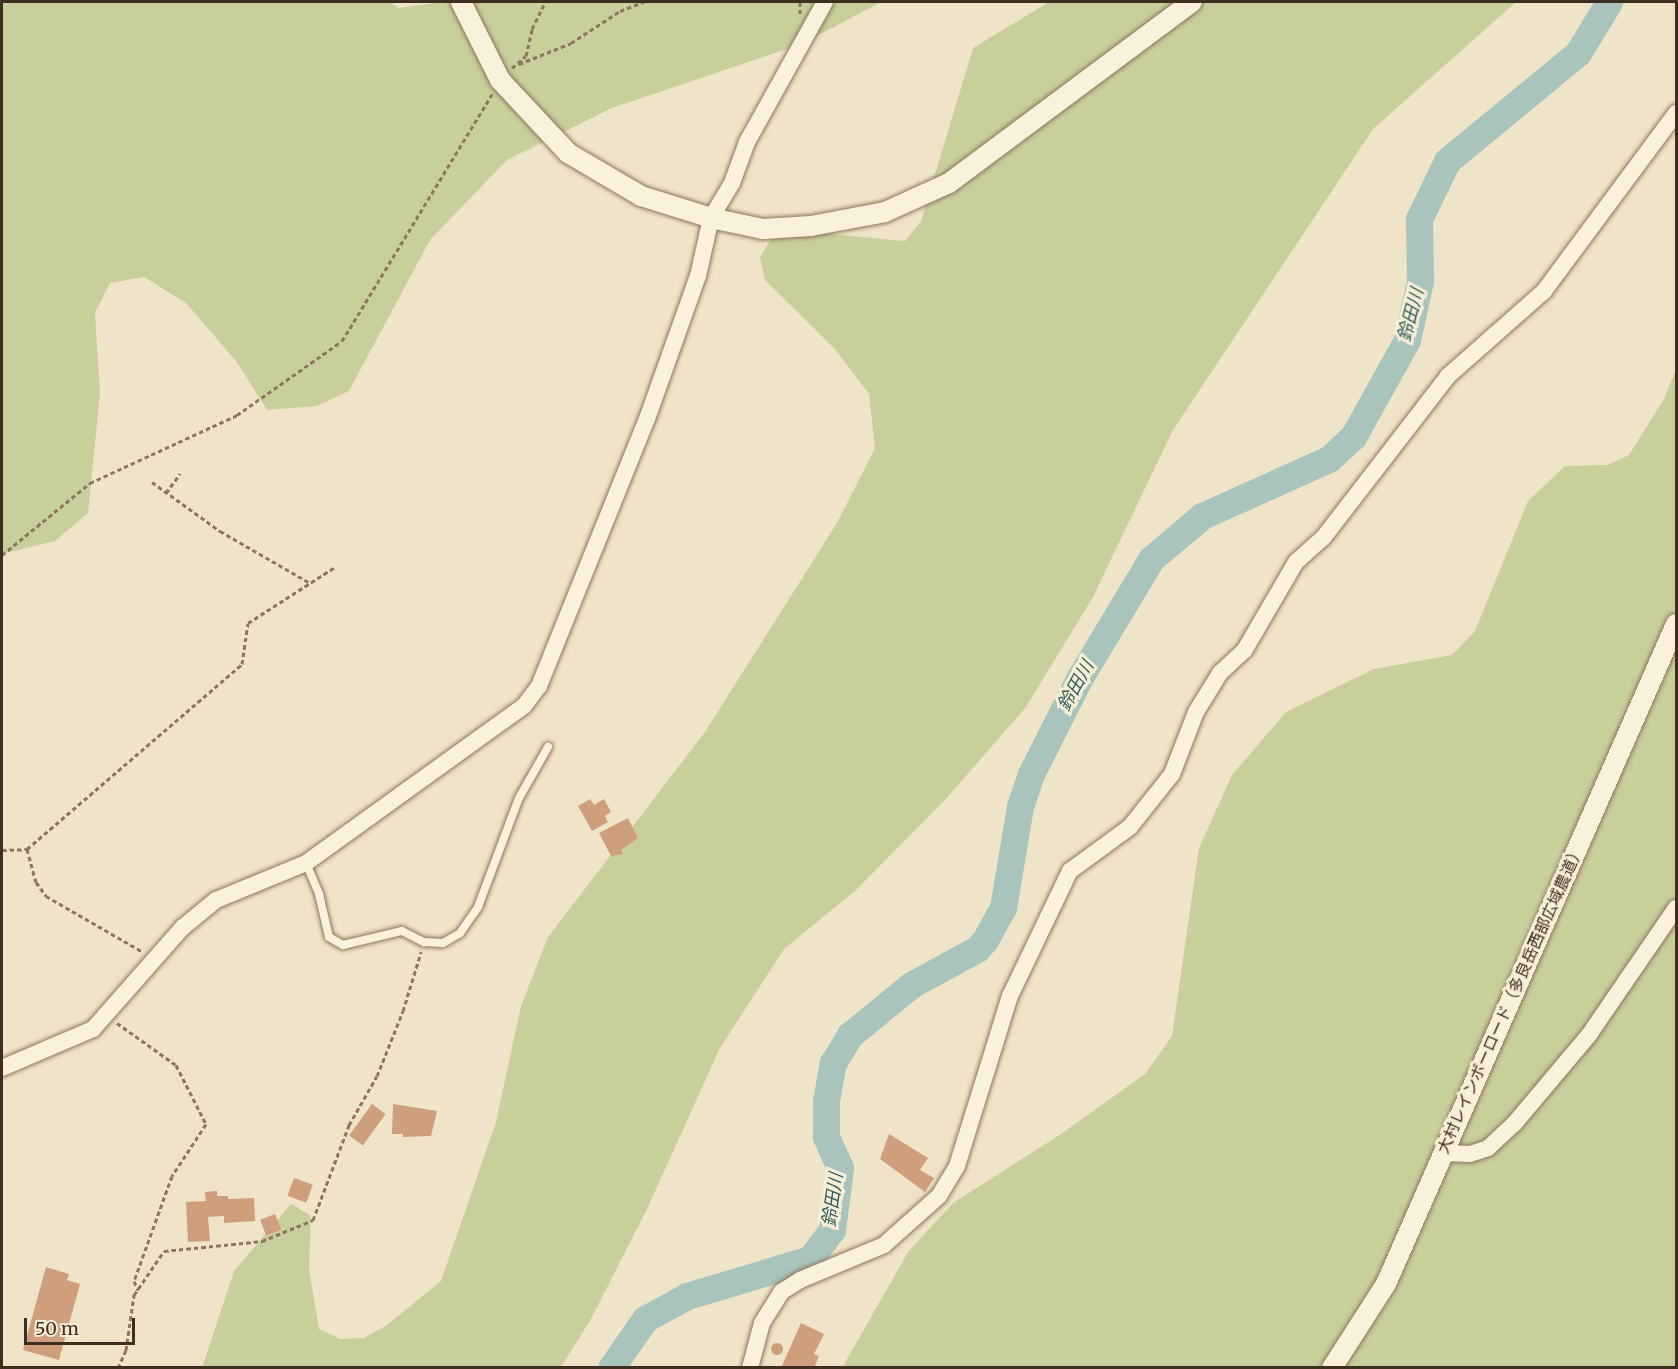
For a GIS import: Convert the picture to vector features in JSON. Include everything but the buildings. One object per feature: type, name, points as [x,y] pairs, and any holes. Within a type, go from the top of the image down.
[{"type":"street","points":[[461,2],[496,75],[561,147],[589,168],[641,196],[711,218],[763,229],[811,225],[885,212],[949,183],[1192,2]]},
{"type":"street","points":[[2,1068],[93,1029],[182,928],[216,900],[306,863],[524,706],[539,686],[651,408],[698,276],[711,218],[732,183],[747,142],[825,2]]},
{"type":"street","points":[[750,1368],[762,1323],[781,1292],[800,1280],[884,1245],[939,1196],[957,1166],[1010,996],[1070,871],[1130,827],[1172,774],[1196,712],[1220,673],[1244,651],[1296,562],[1323,538],[1448,376],[1544,291],[1677,113]]},
{"type":"street","name":"大村レインボーロード（多良岳西部広域農道）","points":[[1332,1368],[1386,1284],[1677,624]]},
{"type":"street","points":[[1443,1154],[1470,1154],[1488,1148],[1514,1124],[1589,1035],[1677,908]]},
{"type":"lane","points":[[306,863],[320,894],[329,937],[343,945],[402,931],[424,942],[443,943],[460,933],[478,907],[519,798],[548,747]]},
{"type":"path","points":[[545,2],[532,29],[526,56],[514,66],[571,43],[620,11],[644,2]]},
{"type":"path","points":[[2,555],[90,483],[237,415],[342,340],[433,186],[459,154],[496,75]]},
{"type":"path","points":[[166,493],[180,474]]},
{"type":"path","points":[[152,482],[220,531],[310,583]]},
{"type":"path","points":[[2,850],[27,849],[242,664],[248,623],[335,567]]},
{"type":"path","points":[[27,849],[36,882],[46,896],[106,934],[154,958]]},
{"type":"path","points":[[118,1368],[138,1290],[164,1251],[262,1241],[313,1220],[349,1125],[377,1076],[404,1011],[424,942]]},
{"type":"path","points":[[105,1017],[126,1028],[176,1065],[206,1124],[172,1176],[134,1281],[138,1290]]},
{"type":"green space","points":[[2,2],[390,2],[398,8],[442,2],[881,2],[802,44],[612,108],[507,160],[430,240],[349,391],[317,406],[267,410],[236,361],[186,303],[144,277],[110,283],[95,313],[100,393],[88,513],[55,541],[2,554]]},
{"type":"green space","points":[[1049,2],[1516,2],[1373,129],[1173,430],[1093,597],[1026,707],[945,800],[855,891],[784,949],[720,1048],[648,1207],[591,1319],[561,1367],[202,1368],[234,1271],[291,1204],[311,1216],[309,1269],[319,1329],[340,1339],[364,1338],[387,1325],[441,1281],[496,1122],[521,1006],[548,937],[705,732],[837,523],[875,448],[869,394],[835,349],[765,280],[760,257],[777,229],[905,241],[921,221],[973,48]]},
{"type":"green space","points":[[1676,369],[1676,1367],[842,1368],[908,1252],[953,1203],[1061,1134],[1145,1074],[1172,1036],[1199,848],[1232,775],[1286,712],[1374,669],[1452,655],[1475,631],[1528,501],[1565,466],[1607,465],[1629,455],[1664,399]]},
{"type":"waterway","name":"鈴田川","points":[[611,1368],[645,1319],[687,1296],[810,1259],[832,1230],[840,1168],[826,1136],[826,1101],[833,1063],[850,1035],[911,985],[977,949],[985,940],[1003,908],[1020,806],[1031,774],[1079,679],[1151,559],[1202,516],[1329,459],[1353,437],[1407,340],[1420,281],[1419,219],[1447,161],[1578,53],[1609,2]]}]
